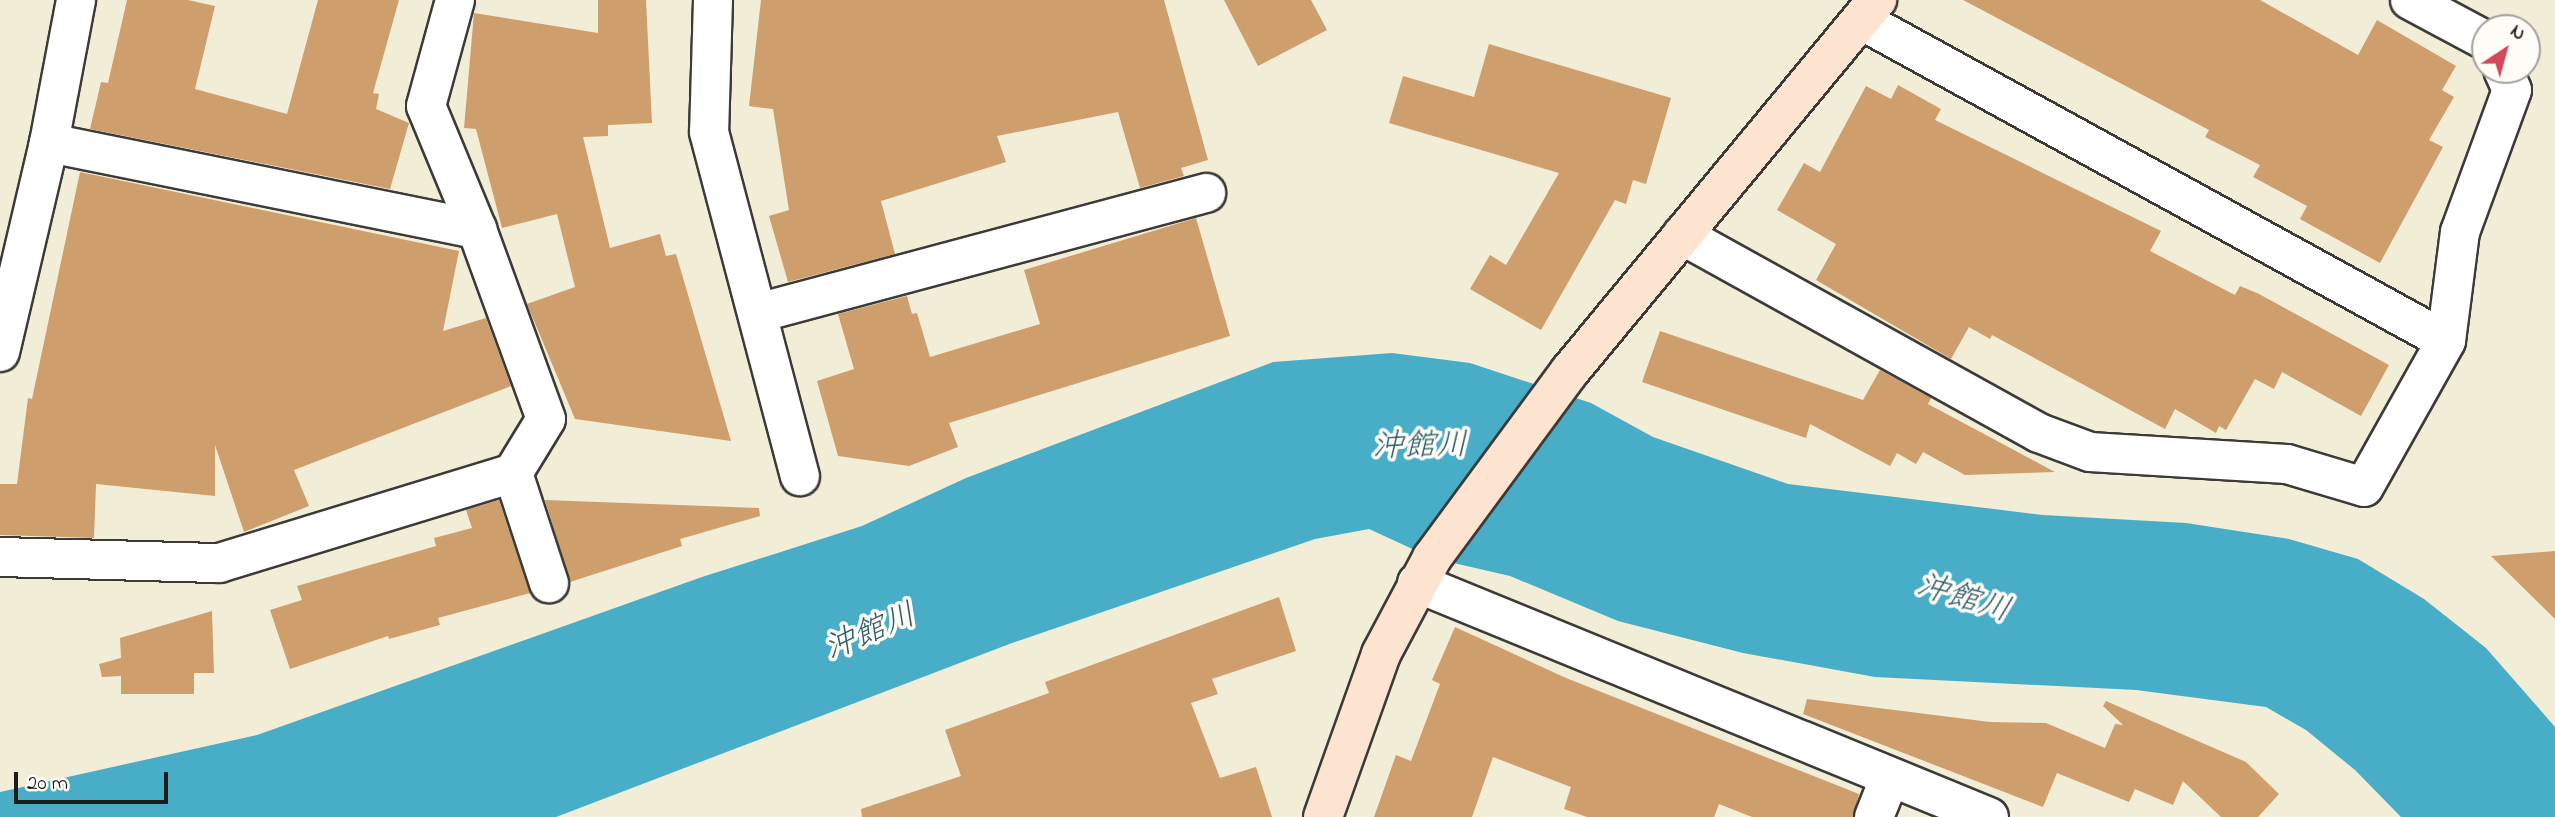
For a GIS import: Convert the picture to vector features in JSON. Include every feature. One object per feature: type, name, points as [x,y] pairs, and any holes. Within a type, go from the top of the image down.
[{"type":"street","points":[[0,352],[49,143],[76,0]]},
{"type":"street","points":[[0,557],[219,564],[513,473],[545,419],[477,229],[425,106],[455,0]]},
{"type":"street","points":[[713,0],[709,132],[800,476]]},
{"type":"street","points":[[2410,0],[2471,33]]},
{"type":"street","points":[[1323,817],[1381,654],[1424,570],[1561,383],[1869,10],[2446,341]]},
{"type":"street","points":[[1682,235],[2039,433],[2090,452],[2287,464],[2364,487],[2446,341],[2460,232],[2512,90],[2509,84]]},
{"type":"street","points":[[49,143],[477,229]]},
{"type":"street","points":[[758,313],[1206,193]]},
{"type":"street","points":[[513,473],[549,583]]},
{"type":"street","points":[[1424,570],[1890,777],[1989,817]]},
{"type":"street","points":[[1874,817],[1890,777]]},
{"type":"water","name":"沖館川","points":[[1392,353],[1470,363],[1591,403],[1653,437],[1788,484],[2043,515],[2186,523],[2289,539],[2358,559],[2424,599],[2486,648],[2555,727],[2555,817],[2401,817],[2355,770],[2306,730],[2266,707],[2136,690],[1875,677],[1743,653],[1618,621],[1510,576],[1432,558],[1369,529],[1315,539],[1012,643],[556,817],[0,817],[0,792],[257,735],[702,577],[862,526],[966,478],[1273,362]]},
{"type":"building","points":[[127,0],[188,0],[215,6],[195,89],[287,114],[318,0],[399,0],[373,93],[379,94],[376,109],[409,123],[390,189],[90,129],[101,82],[108,83]]},
{"type":"building","points":[[598,0],[646,0],[652,123],[608,125],[608,136],[583,137],[610,248],[660,234],[666,256],[676,254],[731,441],[575,419],[527,304],[575,287],[557,214],[502,228],[476,129],[464,128],[474,13],[598,33]]},
{"type":"building","points":[[761,0],[1164,0],[1208,160],[1181,168],[1184,176],[1140,188],[1118,112],[997,136],[1006,162],[881,201],[895,254],[788,282],[769,216],[789,210],[773,109],[749,106]]},
{"type":"building","points":[[1224,0],[1311,0],[1327,30],[1258,66]]},
{"type":"building","points":[[1963,0],[2260,0],[2358,55],[2377,20],[2456,66],[2442,90],[2454,97],[2429,140],[2443,147],[2380,263],[2300,219],[2307,206],[2253,177],[2260,165],[2205,137],[2209,130]]},
{"type":"building","points":[[1489,44],[1671,98],[1646,184],[1633,180],[1626,204],[1615,200],[1541,330],[1470,289],[1490,255],[1506,265],[1559,173],[1389,123],[1403,76],[1474,97]]},
{"type":"building","points":[[1898,85],[1941,109],[1935,120],[2161,231],[2150,251],[2235,295],[2240,286],[2259,294],[2389,365],[2361,416],[2282,372],[2274,389],[2255,379],[2226,430],[2219,426],[2216,433],[2175,409],[2165,429],[1992,335],[1990,339],[1969,327],[1951,359],[1816,280],[1836,244],[1777,210],[1804,163],[1820,172],[1866,86],[1891,99]]},
{"type":"building","points":[[80,172],[459,251],[443,331],[486,318],[511,386],[294,470],[309,506],[244,532],[215,445],[215,496],[96,484],[94,538],[0,535],[0,484],[17,484],[28,398],[32,399]]},
{"type":"building","points":[[1196,218],[1230,336],[949,423],[958,447],[909,466],[838,456],[817,381],[854,369],[838,314],[907,296],[912,314],[917,313],[930,357],[1040,324],[1024,270]]},
{"type":"building","points":[[1660,331],[1863,400],[1880,370],[1931,398],[1928,404],[2055,472],[1965,475],[1923,452],[1916,464],[1897,453],[1890,466],[1810,424],[1806,438],[1642,382]]},
{"type":"building","points":[[499,500],[530,593],[438,618],[440,625],[389,639],[388,636],[290,669],[270,610],[302,600],[297,586],[436,546],[434,538],[472,528],[466,510]]},
{"type":"building","points":[[545,500],[759,508],[760,516],[680,539],[682,546],[570,582]]},
{"type":"building","points":[[2555,551],[2555,619],[2491,556]]},
{"type":"building","points":[[1279,597],[1296,651],[1212,679],[1218,694],[1191,703],[1220,778],[1256,767],[1272,817],[862,817],[861,809],[961,776],[945,730],[1049,693],[1045,682]]},
{"type":"building","points":[[212,611],[214,673],[194,673],[194,694],[121,694],[121,676],[102,677],[99,664],[121,658],[120,638]]},
{"type":"building","points":[[1455,627],[1566,678],[1859,794],[1853,817],[1752,817],[1719,804],[1714,817],[1587,817],[1564,809],[1571,787],[1493,757],[1472,817],[1374,817],[1396,755],[1411,761],[1440,684],[1432,680]]},
{"type":"building","points":[[1807,699],[1990,722],[2046,723],[2105,748],[2115,724],[2123,725],[2103,706],[2106,701],[2246,762],[2279,794],[2258,817],[2221,817],[2183,781],[2173,805],[2135,789],[2129,802],[2057,773],[2043,807],[1803,714]]}]
